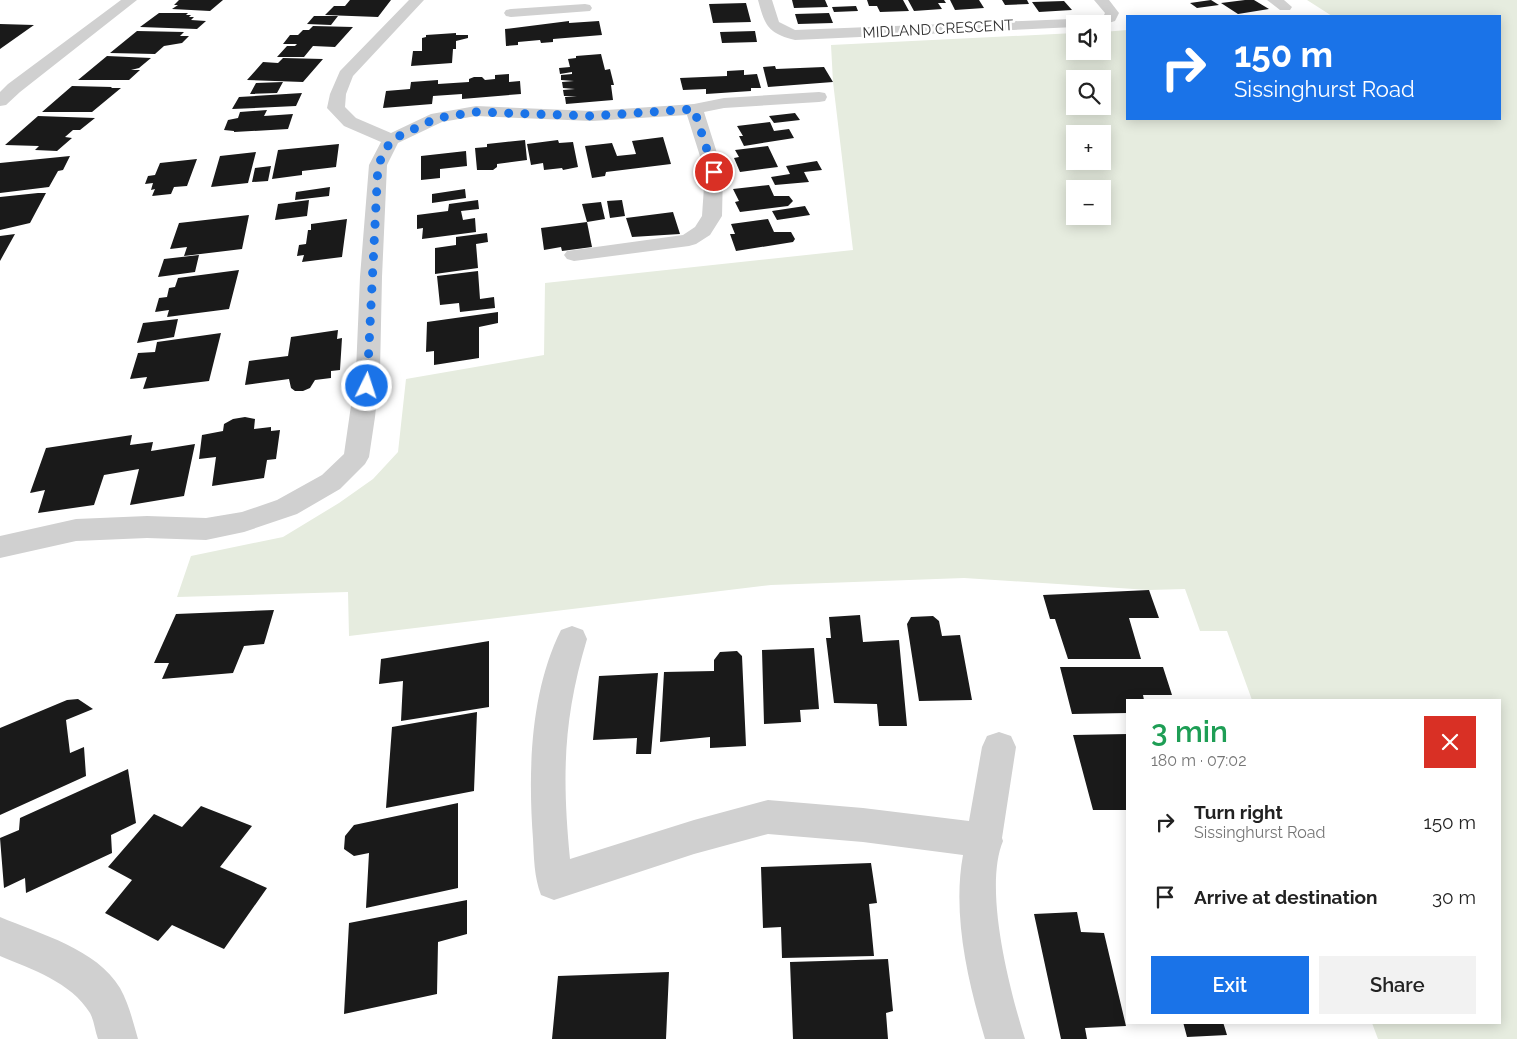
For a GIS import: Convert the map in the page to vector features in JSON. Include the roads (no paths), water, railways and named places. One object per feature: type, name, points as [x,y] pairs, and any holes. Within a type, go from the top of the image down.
[{"type":"street","points":[[0,101],[14,88],[130,0]]},
{"type":"street","points":[[391,140],[350,122],[336,108],[338,94],[346,74],[417,0]]},
{"type":"street","name":"MIDLAND CRESCENT","points":[[765,0],[772,24],[779,32],[795,35],[1095,22],[1110,18],[1112,13],[1101,0]]},
{"type":"street","points":[[511,13],[543,5],[585,8]]},
{"type":"street","points":[[0,547],[76,530],[147,527],[206,529],[244,522],[295,503],[331,482],[356,457],[368,371],[371,277],[378,165],[391,140],[437,118],[476,112],[592,116],[694,109],[724,103],[819,97]]},
{"type":"street","points":[[574,255],[689,240],[703,231],[712,216],[714,172],[694,109]]},
{"type":"street","points":[[572,639],[561,673],[548,745],[547,786],[554,882],[694,837],[768,816],[863,825],[984,841]]},
{"type":"street","points":[[999,747],[978,873],[977,900],[991,993],[1005,1039]]},
{"type":"street","points":[[0,936],[73,969],[91,982],[106,1002],[118,1039]]}]
